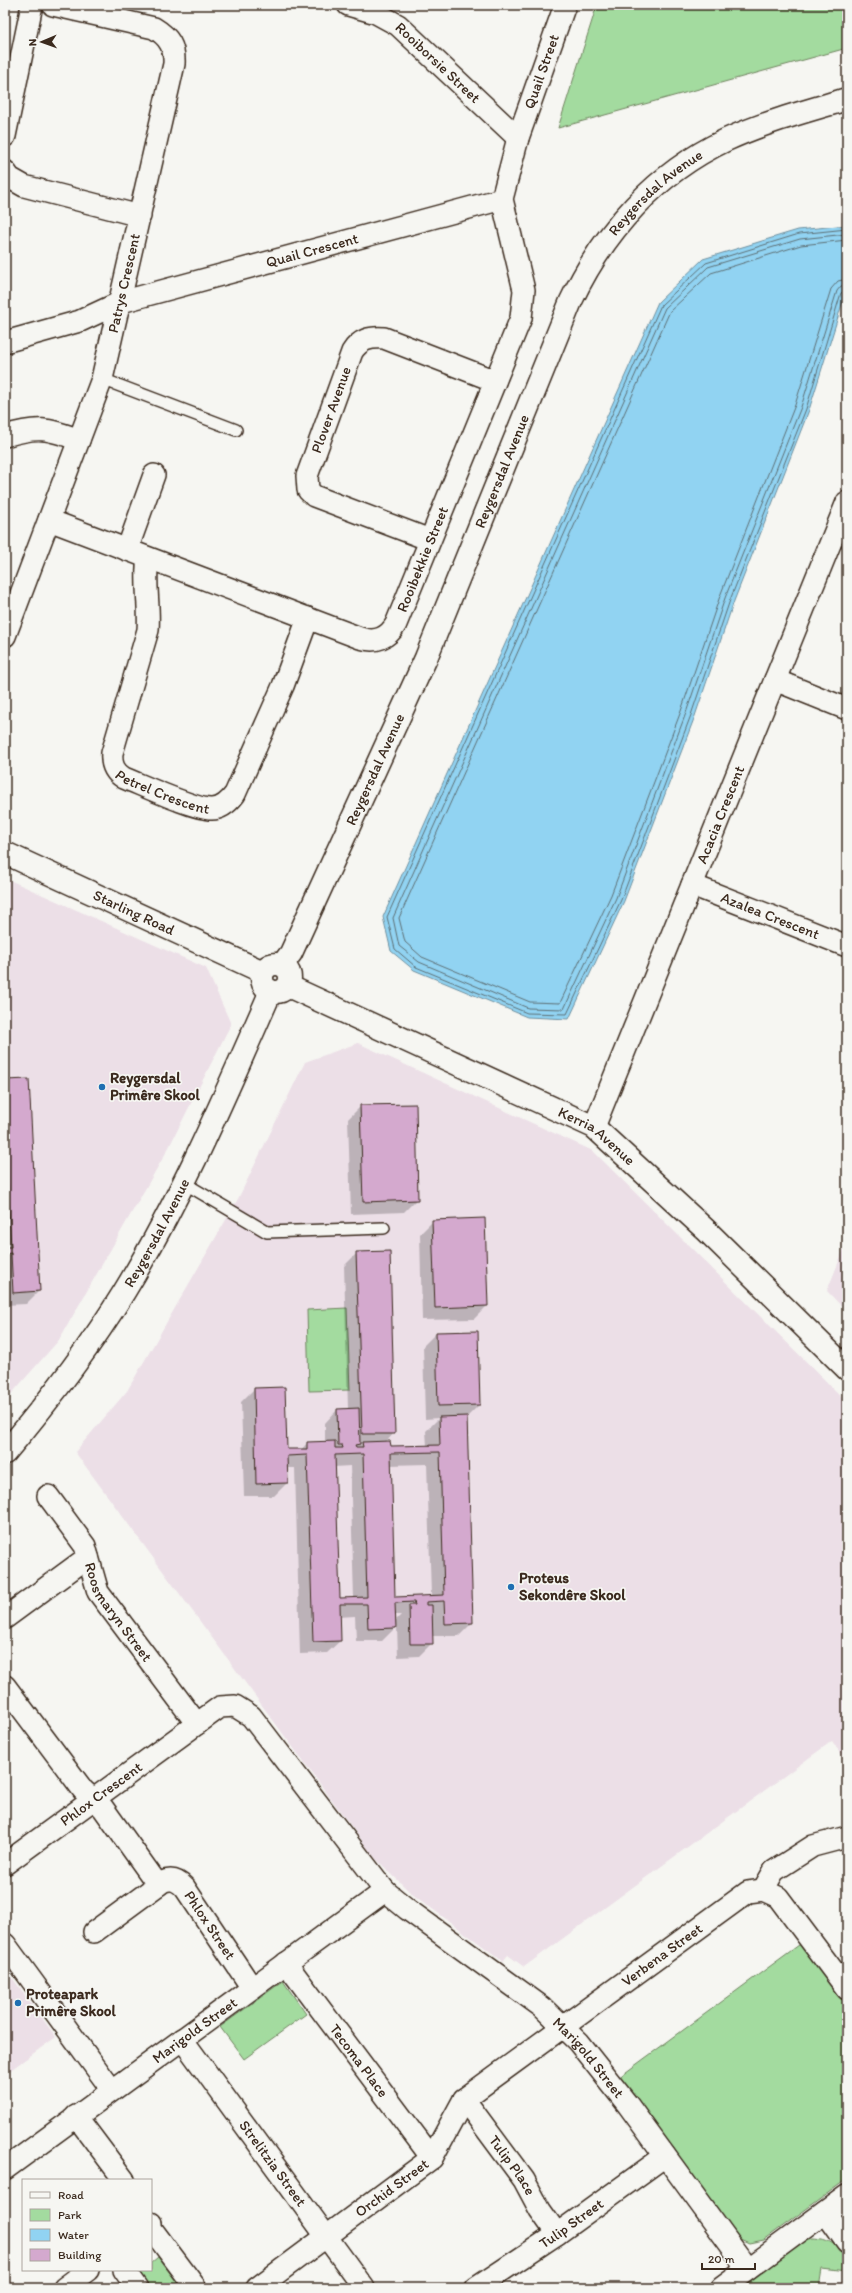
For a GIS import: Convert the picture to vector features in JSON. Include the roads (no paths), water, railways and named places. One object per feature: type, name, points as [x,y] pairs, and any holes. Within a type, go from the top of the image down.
[{"type":"main road","name":"Reygersdal Avenue","points":[[5,1453],[63,1381],[94,1337],[150,1247],[184,1183],[276,979],[291,953],[426,658],[571,301],[594,257],[630,211],[673,172],[699,155],[726,140],[760,126],[847,99]]},
{"type":"main road","name":"Starling Road","points":[[5,853],[276,979]]},
{"type":"main road","name":"Kerria Avenue","points":[[276,979],[594,1127],[707,1231],[847,1369]]},
{"type":"main road","points":[[722,2288],[847,2196]]},
{"type":"street","points":[[5,136],[32,5]]},
{"type":"street","name":"Patrys Crescent","points":[[5,636],[102,379],[121,302],[174,64],[172,43],[164,34],[149,25],[53,5]]},
{"type":"street","name":"Rooiborsie Street","points":[[348,5],[376,13],[398,25],[518,138]]},
{"type":"street","name":"Quail Street","points":[[518,138],[564,5]]},
{"type":"street","name":"Rooibekkie Street","points":[[49,520],[368,640],[376,640],[389,634],[396,624],[521,318],[524,302],[522,282],[502,199],[518,138]]},
{"type":"street","points":[[5,171],[10,178],[24,186],[140,216]]},
{"type":"street","name":"Quail Crescent","points":[[5,342],[80,321],[121,302],[502,199]]},
{"type":"street","name":"Plover Avenue","points":[[430,540],[314,496],[308,490],[307,476],[352,352],[356,346],[366,339],[384,338],[495,382]]},
{"type":"street","points":[[5,436],[31,429],[44,428],[79,440]]},
{"type":"street","points":[[127,550],[154,475]]},
{"type":"street","name":"Acacia Crescent","points":[[594,1127],[847,502]]},
{"type":"street","name":"Petrel Crescent","points":[[148,558],[146,570],[149,610],[148,630],[112,753],[112,763],[116,772],[124,778],[165,794],[206,809],[218,808],[230,800],[283,686],[308,618]]},
{"type":"street","points":[[775,680],[847,709]]},
{"type":"street","name":"Azalea Crescent","points":[[692,885],[847,946]]},
{"type":"street","name":"Roosmaryn Street","points":[[48,1496],[85,1546],[98,1592],[197,1724]]},
{"type":"street","points":[[5,1618],[88,1557]]},
{"type":"street","points":[[5,1686],[83,1790],[103,1808],[158,1885]]},
{"type":"street","name":"Marigold Street","points":[[197,1724],[220,1707],[235,1706],[247,1711],[385,1891],[406,1909],[526,1995],[578,2042],[628,2105],[748,2269]]},
{"type":"street","name":"Phlox Crescent","points":[[7,1858],[93,1799],[197,1724]]},
{"type":"street","points":[[847,1837],[813,1846],[774,1871],[763,1890],[778,1897],[784,1903],[847,1989]]},
{"type":"street","name":"Phlox Street","points":[[94,1932],[158,1885],[171,1880],[181,1884],[252,1988]]},
{"type":"street","name":"Verbena Street","points":[[563,2027],[741,1895],[748,1892],[763,1890]]},
{"type":"street","name":"Marigold Street","points":[[5,2169],[385,1891]]},
{"type":"street","points":[[5,1944],[112,2090]]},
{"type":"street","name":"Tecoma Place","points":[[286,1963],[432,2158]]},
{"type":"street","name":"Orchid Street","points":[[257,2288],[432,2158],[464,2099],[563,2027]]},
{"type":"street","name":"Strelitzia Street","points":[[182,2039],[364,2288]]},
{"type":"street","name":"Tulip Place","points":[[464,2099],[524,2180],[540,2210],[557,2234]]},
{"type":"street","points":[[76,2116],[123,2179]]},
{"type":"street","name":"Tulip Street","points":[[476,2288],[557,2234],[665,2156]]},
{"type":"street","points":[[825,2212],[847,2243]]},
{"type":"street","points":[[152,2229],[196,2288]]},
{"type":"street","points":[[64,2288],[87,2271]]},
{"type":"street","points":[[125,2271],[137,2288]]},
{"type":"lane","points":[[102,379],[236,430]]},
{"type":"lane","points":[[184,1183],[267,1232],[384,1228]]},
{"type":"water","points":[[847,225],[847,288],[809,410],[734,601],[695,716],[624,901],[569,1019],[527,1017],[414,970],[391,951],[383,917],[658,302],[703,259],[798,230]]},
{"type":"place","name":"Reygersdal Primêre Skool","points":[[102,1087]]},
{"type":"place","name":"Proteus Sekondêre Skool","points":[[511,1587]]},
{"type":"place","name":"Proteapark Primêre Skool","points":[[18,2003]]}]
